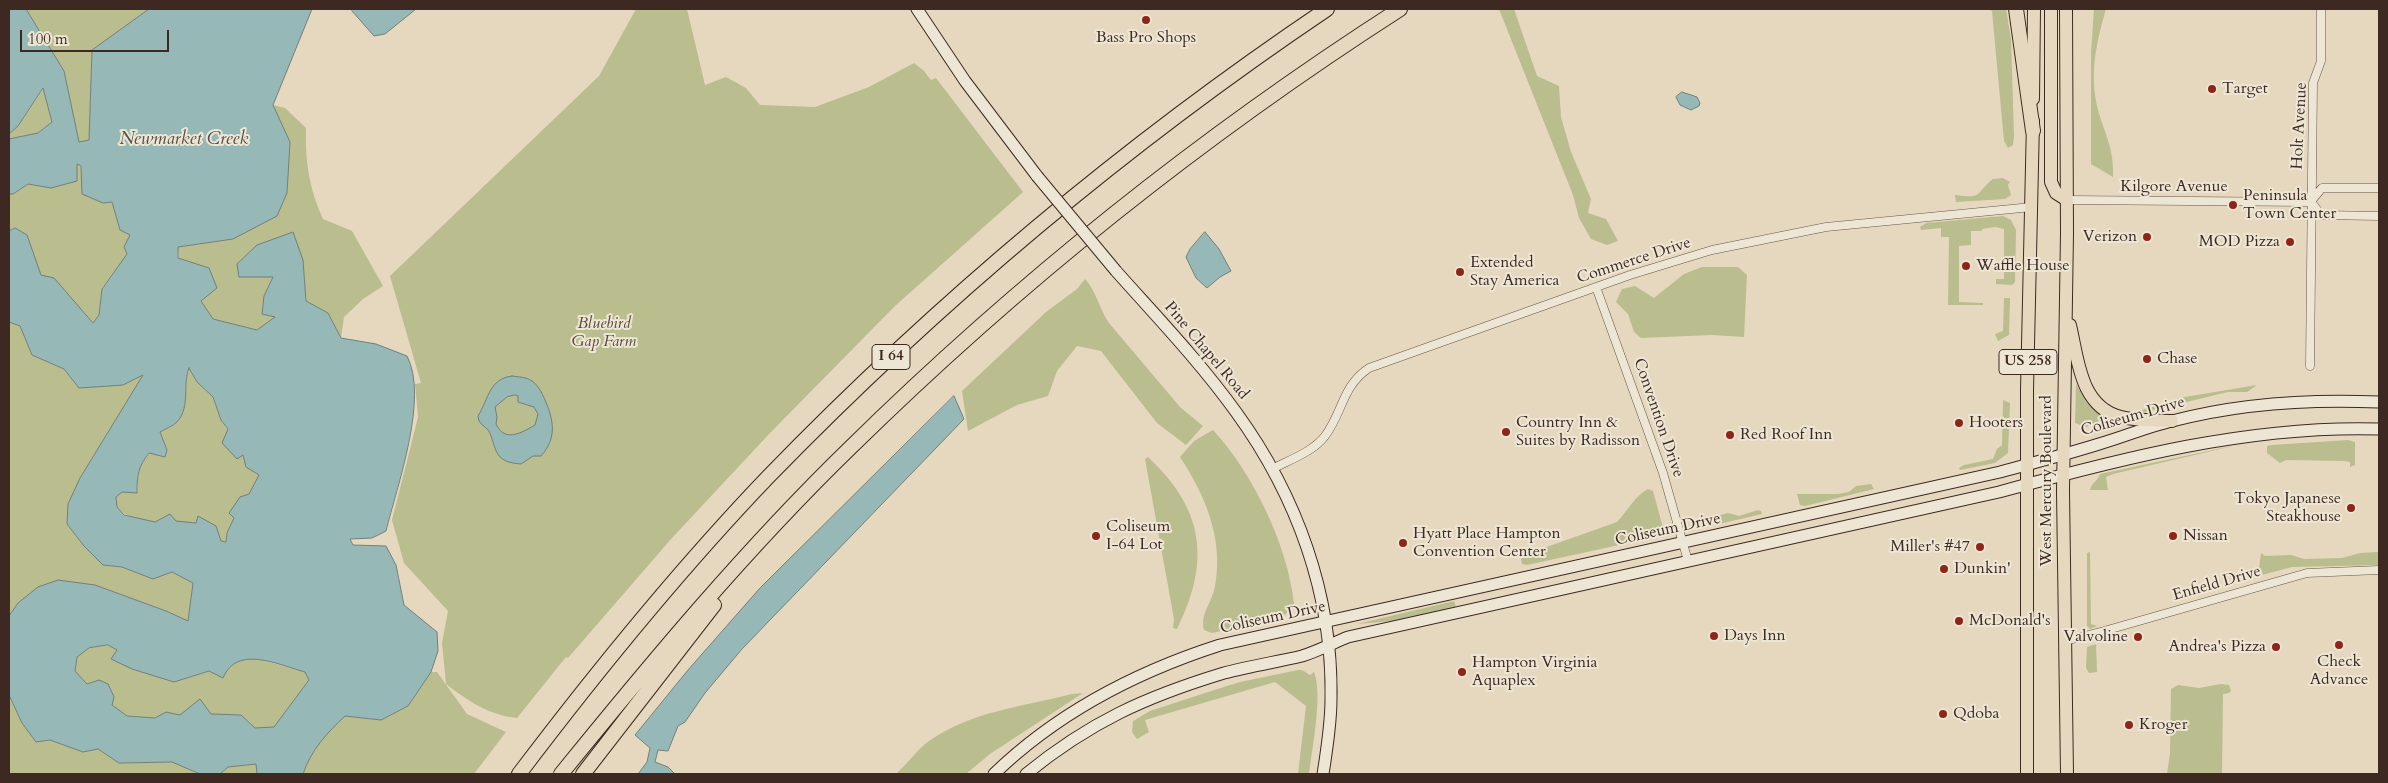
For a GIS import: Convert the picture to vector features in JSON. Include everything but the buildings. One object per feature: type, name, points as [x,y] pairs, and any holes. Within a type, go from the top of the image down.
[{"type":"highway","name":"I 64","points":[[520,774],[608,661],[665,592],[767,479],[856,389],[984,272],[1096,178],[1194,103],[1327,9]]},
{"type":"highway","name":"I 64","points":[[561,774],[684,626],[778,523],[848,449],[919,382],[1016,295],[1112,214],[1260,102],[1400,9]]},
{"type":"highway","points":[[1359,36],[1412,9]]},
{"type":"highway","points":[[2016,9],[2033,131]]},
{"type":"highway","points":[[584,774],[778,523]]},
{"type":"main road","name":"West Mercury Boulevard","points":[[2027,774],[2028,465],[2034,9]]},
{"type":"main road","points":[[2050,9],[2051,182],[2056,193],[2067,200]]},
{"type":"main road","name":"West Mercury Boulevard","points":[[2066,9],[2067,200],[2063,475],[2067,774]]},
{"type":"main road","points":[[2065,305],[2080,375],[2094,402],[2101,408],[2121,418],[2172,421]]},
{"type":"street","name":"Pine Chapel Road","points":[[917,9],[965,81],[1037,176],[1237,413],[1272,469],[1288,499],[1306,541],[1316,575],[1325,622],[1331,700],[1324,774]]},
{"type":"street","name":"Holt Avenue","points":[[2310,366],[2313,83],[2321,61],[2322,9]]},
{"type":"street","points":[[2379,188],[2322,188],[2316,192],[2311,202],[2321,215],[2379,216]]},
{"type":"street","name":"Kilgore Avenue","points":[[2067,200],[2311,202]]},
{"type":"street","name":"Commerce Drive","points":[[1272,469],[1319,443],[1329,429],[1350,385],[1369,368],[1596,287],[1712,250],[1787,233],[1852,224],[2032,207]]},
{"type":"street","name":"Convention Drive","points":[[1596,287],[1663,473],[1688,561]]},
{"type":"street","name":"Coliseum Drive","points":[[994,774],[1045,731],[1084,705],[1130,679],[1186,656],[1220,645],[2028,465],[2172,421],[2240,407],[2278,403],[2342,400],[2379,402]]},
{"type":"street","name":"Coliseum Drive","points":[[1026,774],[1075,737],[1140,702],[1227,673],[1302,656],[1348,637],[2063,475],[2244,436],[2332,428],[2379,429]]},
{"type":"street","name":"Enfield Drive","points":[[2065,641],[2104,632],[2307,573],[2379,570]]},
{"type":"green space","points":[[26,9],[149,9],[92,50],[89,140],[78,142],[64,71]]},
{"type":"green space","name":"Bluebird Gap Farm","points":[[636,9],[687,9],[705,85],[726,77],[746,88],[760,105],[815,107],[869,87],[914,63],[931,80],[936,78],[1023,192],[895,306],[770,433],[672,538],[568,658],[566,657],[517,718],[497,714],[479,706],[446,684],[442,643],[448,611],[404,563],[392,520],[418,417],[415,384],[421,383],[390,276],[599,76]]},
{"type":"green space","points":[[1499,9],[1514,9],[1537,76],[1559,86],[1561,117],[1571,152],[1591,199],[1588,213],[1606,219],[1618,241],[1607,245],[1591,239],[1579,218],[1573,195]]},
{"type":"green space","points":[[1989,9],[2006,9],[2011,39],[2014,136],[2013,145],[2008,148],[2004,141],[1992,11]]},
{"type":"green space","points":[[2094,9],[2106,9],[2095,59],[2094,84],[2098,110],[2111,151],[2113,177],[2091,164],[2091,53]]},
{"type":"green space","points":[[44,88],[52,122],[38,133],[9,139],[9,134],[18,126]]},
{"type":"green space","points":[[273,105],[285,108],[306,128],[306,152],[311,185],[323,219],[352,231],[383,286],[363,299],[344,317],[341,338],[328,313],[306,301],[303,260],[239,277],[273,277],[264,296],[276,317],[257,330],[213,319],[190,285],[179,256],[178,247],[233,239],[290,142]]},
{"type":"green space","points":[[77,163],[112,202],[120,230],[130,234],[128,254],[102,288],[99,315],[93,323],[74,302],[41,275],[15,228],[9,231],[9,194],[13,194],[28,184],[51,188]]},
{"type":"green space","points":[[2003,178],[2010,182],[2008,185],[2011,195],[2005,199],[1956,202],[1955,195],[1975,196],[1993,179]]},
{"type":"green space","points":[[2003,216],[2011,220],[2016,230],[2015,282],[2012,285],[1996,284],[1996,279],[2004,279],[2004,229],[1995,227],[1982,229],[1982,231],[1971,231],[1971,245],[1959,246],[1959,302],[1983,303],[1983,305],[1948,305],[1949,237],[1941,237],[1941,228],[1921,230],[1920,227],[1926,223]]},
{"type":"green space","points":[[1702,267],[1738,267],[1747,275],[1744,337],[1712,335],[1641,338],[1634,332],[1628,314],[1616,302],[1622,289],[1635,286],[1654,298],[1684,274]]},
{"type":"green space","points":[[1085,279],[1109,323],[1180,407],[1203,426],[1186,445],[1157,423],[1101,351],[1077,346],[1057,371],[1048,396],[1017,405],[968,431],[962,391],[1046,312],[1077,289]]},
{"type":"green space","points":[[2004,298],[2010,298],[2009,335],[1998,341],[1995,334],[2003,331]]},
{"type":"green space","points":[[9,322],[20,326],[32,355],[64,369],[79,388],[144,374],[80,478],[67,524],[84,546],[103,565],[122,567],[153,579],[172,572],[193,582],[188,622],[166,611],[95,585],[18,603],[9,616]]},
{"type":"green space","points":[[189,367],[197,382],[213,397],[221,420],[259,475],[249,495],[229,513],[234,518],[227,533],[226,542],[221,541],[198,517],[197,523],[144,521],[125,514],[117,508],[116,497],[122,492],[137,492],[139,465],[150,453],[165,457],[167,450],[160,432],[177,422],[181,416],[184,409]]},
{"type":"green space","points":[[2076,384],[2086,402],[2104,419],[2086,427],[2075,423]]},
{"type":"green space","points":[[2257,385],[2247,392],[2228,392],[2145,412],[2132,413],[2185,397]]},
{"type":"green space","points":[[2003,400],[2010,403],[2008,453],[1995,463],[1960,470],[1959,468],[1964,465],[1993,459],[1997,449],[2002,445]]},
{"type":"green space","points":[[1213,430],[1242,467],[1266,511],[1284,558],[1294,604],[1286,614],[1272,620],[1212,633],[1204,630],[1203,624],[1215,586],[1217,551],[1210,518],[1204,502],[1180,457],[1194,441]]},
{"type":"green space","points":[[2348,440],[2355,442],[2355,465],[2350,467],[2350,462],[2345,461],[2286,460],[2280,463],[2267,453],[2267,446],[2272,445]]},
{"type":"green space","points":[[2246,443],[2113,474],[2106,477],[2108,490],[2090,490],[2100,474]]},
{"type":"green space","points":[[1148,457],[1167,477],[1181,496],[1191,516],[1196,537],[1198,558],[1195,581],[1188,604],[1177,629],[1173,628],[1174,619],[1145,459]]},
{"type":"green space","points":[[1871,484],[1874,489],[1805,506],[1800,505],[1797,494],[1838,494],[1849,492],[1856,486]]},
{"type":"green space","points":[[1648,489],[1653,491],[1665,535],[1527,565],[1522,564],[1521,559],[1527,554],[1617,522],[1635,500]]},
{"type":"green space","points":[[1758,510],[1762,514],[1719,524],[1716,523],[1714,517],[1728,513],[1739,516]]},
{"type":"green space","points":[[2090,552],[2091,624],[2097,626],[2090,629],[2087,626],[2087,553]]},
{"type":"green space","points":[[2379,552],[2379,565],[2292,567],[2258,576],[2261,553],[2265,556],[2291,555],[2304,559],[2342,558],[2360,553]]},
{"type":"green space","points":[[1454,601],[1456,607],[1453,608],[1393,621],[1357,624]]},
{"type":"green space","points":[[2096,644],[2097,672],[2089,673],[2086,668],[2087,647]]},
{"type":"green space","points":[[107,645],[118,649],[111,659],[174,682],[209,671],[226,670],[240,659],[259,659],[305,672],[309,680],[275,727],[255,728],[241,715],[180,715],[166,712],[155,718],[127,716],[112,705],[99,680],[87,684],[75,671],[77,657],[89,648]]},
{"type":"green space","points":[[1302,670],[1310,675],[1314,672],[1316,682],[1316,722],[1309,774],[1298,774],[1306,706],[1275,682],[1145,720],[1149,732],[1137,739],[1132,732],[1133,721],[1150,711],[1240,682]]},
{"type":"green space","points":[[431,672],[437,672],[467,714],[506,732],[474,774],[303,774],[310,757],[320,742],[345,716],[381,720],[408,706]]},
{"type":"green space","points":[[2221,684],[2229,685],[2231,691],[2223,694],[2222,774],[2167,774],[2170,754],[2171,689],[2178,685],[2199,688]]},
{"type":"green space","points":[[1083,693],[990,754],[966,774],[896,774],[929,741],[962,723],[998,711]]},
{"type":"green space","points":[[9,695],[22,723],[36,742],[50,740],[83,752],[98,749],[119,763],[172,762],[200,774],[9,774]]},
{"type":"green space","points":[[256,764],[257,774],[220,774],[228,767]]},
{"type":"water","name":"Newmarket Creek","points":[[9,9],[26,9],[64,71],[79,142],[89,140],[92,50],[149,9],[312,9],[273,105],[290,142],[287,193],[277,216],[233,239],[178,247],[178,258],[209,268],[217,288],[201,301],[213,319],[257,330],[275,317],[262,314],[264,296],[273,277],[239,277],[237,264],[257,245],[293,232],[303,260],[306,301],[328,313],[341,338],[376,344],[407,356],[413,374],[415,395],[413,418],[409,442],[386,531],[372,538],[350,539],[353,545],[386,546],[396,565],[404,605],[437,632],[438,651],[431,672],[408,706],[381,720],[345,716],[320,742],[310,757],[303,774],[257,774],[256,764],[228,767],[220,774],[200,774],[172,762],[119,763],[98,749],[83,752],[50,740],[36,742],[22,723],[9,695],[9,616],[18,603],[38,587],[58,580],[95,585],[188,621],[193,583],[172,572],[153,579],[122,567],[103,565],[84,546],[67,524],[68,504],[80,478],[143,375],[123,385],[79,388],[64,369],[32,355],[20,326],[9,322],[9,231],[15,228],[27,235],[41,275],[54,278],[93,323],[99,315],[102,289],[127,254],[124,247],[130,235],[120,230],[112,202],[103,203],[82,194],[81,166],[77,164],[77,181],[51,188],[28,184],[13,194],[9,194],[9,139],[38,133],[52,122],[43,88],[18,126],[9,134]],"holes":[[[189,368],[197,382],[213,397],[221,420],[228,429],[222,443],[237,459],[243,455],[246,467],[259,475],[249,494],[240,497],[229,513],[234,518],[227,533],[226,542],[221,541],[216,526],[198,516],[196,523],[176,521],[170,514],[155,522],[124,515],[117,507],[116,497],[122,492],[137,493],[139,472],[142,463],[149,453],[165,457],[167,450],[160,432],[177,422],[181,416],[184,409]],[[108,645],[117,650],[111,659],[132,669],[174,682],[209,671],[223,678],[229,668],[238,662],[248,659],[271,662],[305,672],[309,680],[274,727],[255,728],[241,715],[211,714],[200,699],[180,715],[166,712],[155,718],[127,716],[112,705],[114,697],[108,684],[99,680],[87,684],[75,671],[77,657],[89,648]]]},
{"type":"water","points":[[353,9],[416,9],[385,34],[374,36],[352,11]]},
{"type":"water","points":[[1682,92],[1697,97],[1700,103],[1699,106],[1691,110],[1680,105],[1676,97]]},
{"type":"water","points":[[1205,232],[1219,249],[1231,271],[1207,288],[1196,278],[1186,257],[1190,249]]},
{"type":"water","points":[[512,376],[522,377],[534,383],[544,397],[552,422],[550,443],[541,456],[533,456],[521,464],[506,461],[498,455],[490,433],[479,421],[478,416],[490,390],[504,378]],"holes":[[[518,396],[518,402],[534,407],[538,414],[535,425],[514,435],[509,435],[500,430],[496,424],[495,407],[507,397]]]},
{"type":"water","points":[[954,396],[964,419],[742,649],[705,693],[685,722],[678,726],[668,751],[658,750],[655,762],[668,767],[675,774],[638,774],[647,762],[650,748],[635,735],[688,670],[760,588]]},
{"type":"place","name":"Bass Pro Shops","points":[[1146,20]]},
{"type":"place","name":"Target","points":[[2212,89]]},
{"type":"place","name":"Peninsula Town Center","points":[[2233,205]]},
{"type":"place","name":"Verizon","points":[[2147,237]]},
{"type":"place","name":"MOD Pizza","points":[[2290,242]]},
{"type":"place","name":"Waffle House","points":[[1966,266]]},
{"type":"place","name":"Extended Stay America","points":[[1460,272]]},
{"type":"place","name":"Chase","points":[[2147,359]]},
{"type":"place","name":"Hooters","points":[[1959,423]]},
{"type":"place","name":"Country Inn & Suites by Radisson","points":[[1506,432]]},
{"type":"place","name":"Red Roof Inn","points":[[1730,435]]},
{"type":"place","name":"Tokyo Japanese Steakhouse","points":[[2351,508]]},
{"type":"place","name":"Coliseum I-64 Lot","points":[[1096,536]]},
{"type":"place","name":"Nissan","points":[[2173,536]]},
{"type":"place","name":"Hyatt Place Hampton Convention Center","points":[[1403,543]]},
{"type":"place","name":"Miller's #47","points":[[1980,547]]},
{"type":"place","name":"Dunkin'","points":[[1944,569]]},
{"type":"place","name":"McDonald's","points":[[1959,621]]},
{"type":"place","name":"Days Inn","points":[[1714,636]]},
{"type":"place","name":"Valvoline","points":[[2138,637]]},
{"type":"place","name":"Check Advance","points":[[2339,645]]},
{"type":"place","name":"Andrea's Pizza","points":[[2276,647]]},
{"type":"place","name":"Hampton Virginia Aquaplex","points":[[1462,672]]},
{"type":"place","name":"Qdoba","points":[[1943,714]]},
{"type":"place","name":"Kroger","points":[[2129,725]]}]
